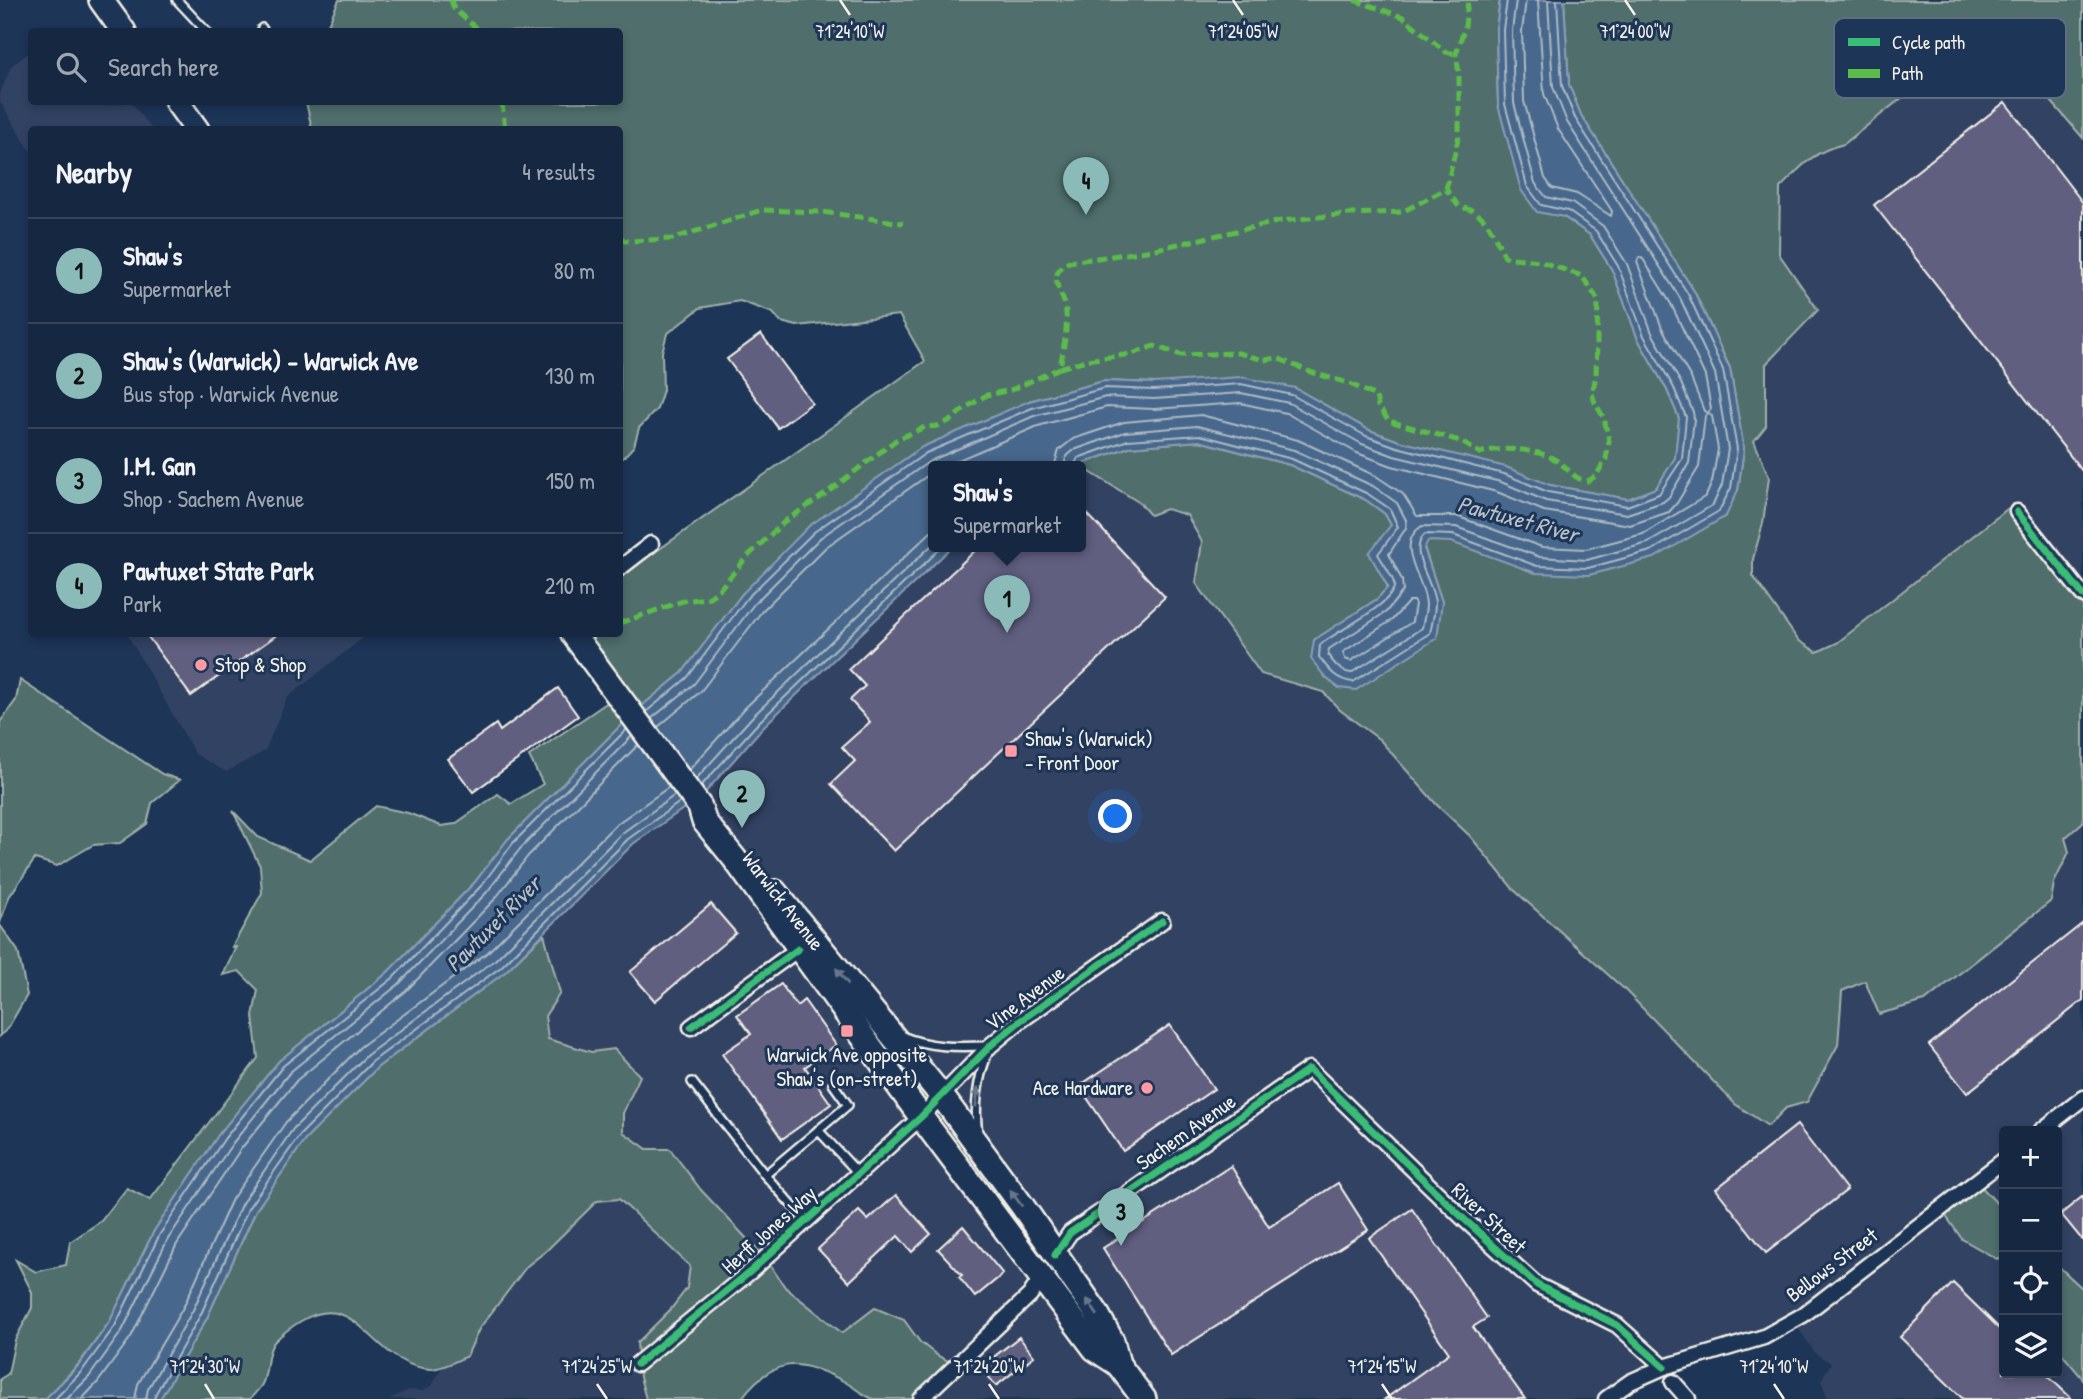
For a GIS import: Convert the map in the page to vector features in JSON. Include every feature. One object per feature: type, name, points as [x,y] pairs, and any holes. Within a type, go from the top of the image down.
[{"type":"main road","points":[[101,0],[121,28]]},
{"type":"main road","points":[[179,105],[194,126]]},
{"type":"main road","points":[[575,637],[699,804]]},
{"type":"main road","name":"Warwick Avenue","points":[[699,804],[704,821],[1095,1349],[1118,1364],[1144,1399]]},
{"type":"main road","name":"Warwick Avenue","points":[[699,804],[714,813],[941,1096],[1096,1312],[1112,1341],[1118,1364]]},
{"type":"street","points":[[2017,512],[2083,595]]},
{"type":"street","points":[[623,566],[652,544]]},
{"type":"street","name":"Vine Avenue","points":[[921,1116],[1020,1021],[1162,921]]},
{"type":"street","points":[[691,1027],[798,949]]},
{"type":"street","name":"Sachem Avenue","points":[[1055,1255],[1070,1233],[1309,1069]]},
{"type":"street","name":"River Street","points":[[1309,1069],[1464,1219],[1537,1285],[1617,1325],[1664,1367]]},
{"type":"street","points":[[2047,1126],[2083,1098]]},
{"type":"street","name":"Herff Jones Way","points":[[637,1364],[751,1271],[921,1116]]},
{"type":"street","name":"Bellows Street","points":[[1606,1399],[1630,1382],[1664,1367],[1764,1337],[1802,1315],[1999,1164]]},
{"type":"street","points":[[921,1399],[1030,1295],[1042,1277]]},
{"type":"street","points":[[1672,1382],[1688,1399]]},
{"type":"lane","points":[[177,0],[203,28]]},
{"type":"lane","points":[[886,1030],[919,1043],[952,1047],[992,1045],[980,1073],[975,1111],[981,1150]]},
{"type":"lane","points":[[692,1082],[765,1175],[806,1221]]},
{"type":"lane","points":[[765,1175],[848,1105],[833,1084]]},
{"type":"lane","points":[[818,1130],[858,1173]]},
{"type":"shaded area","points":[[28,53],[28,105],[133,105],[150,126],[28,126],[28,147],[0,102],[0,94],[11,66]]},
{"type":"shaded area","points":[[1902,98],[2048,98],[2083,138],[2083,591],[1837,643],[1817,652],[1798,640],[1753,576],[1753,559],[1763,523],[1769,477],[1754,441],[1766,426],[1766,364],[1818,310],[1779,254],[1780,187],[1812,156],[1827,148],[1845,144]]},
{"type":"shaded area","points":[[1086,470],[1140,504],[1150,515],[1166,509],[1187,515],[1202,542],[1196,583],[1294,682],[1323,692],[1340,710],[1380,740],[1437,805],[1470,836],[1514,890],[1624,989],[1786,1108],[1807,1102],[1838,1045],[1842,991],[2051,901],[2054,883],[2069,852],[2065,838],[2083,822],[2083,1289],[2062,1270],[2062,1126],[1999,1126],[1999,1206],[1977,1182],[1997,1259],[1999,1258],[1999,1378],[2062,1378],[2062,1354],[2083,1379],[2083,1399],[1828,1399],[1821,1380],[1831,1363],[1816,1354],[1793,1321],[1713,1350],[1657,1359],[1602,1399],[928,1399],[954,1363],[938,1356],[920,1342],[904,1320],[842,1334],[785,1287],[765,1258],[701,1190],[670,1149],[647,1149],[623,1132],[623,1113],[640,1076],[614,1049],[591,1052],[548,1039],[545,1016],[560,993],[544,934],[633,844],[703,795],[764,727],[947,552],[1086,552]]},
{"type":"shaded area","points":[[129,637],[364,637],[287,698],[265,751],[226,772],[195,754]]},
{"type":"shaded area","points":[[619,1199],[690,1265],[687,1288],[671,1309],[640,1377],[646,1399],[389,1399],[408,1390],[423,1391],[432,1385],[443,1366],[467,1356],[479,1329],[527,1266],[597,1201]]},
{"type":"green space","points":[[339,0],[1500,0],[1496,30],[1498,103],[1507,137],[1564,217],[1590,235],[1612,270],[1638,339],[1667,390],[1679,418],[1675,458],[1656,488],[1628,499],[1550,485],[1399,441],[1369,430],[1295,388],[1104,381],[1029,401],[940,461],[928,461],[928,469],[742,594],[682,673],[632,714],[508,839],[475,882],[387,973],[279,1061],[219,1134],[154,1231],[110,1321],[78,1365],[45,1399],[0,1399],[0,1379],[8,1374],[15,1340],[32,1308],[32,1292],[16,1260],[36,1272],[66,1265],[70,1242],[101,1221],[127,1188],[150,1200],[258,1058],[253,1016],[258,990],[239,971],[223,975],[236,947],[232,947],[262,893],[260,866],[233,811],[258,837],[310,860],[376,806],[408,813],[441,826],[455,824],[498,794],[511,804],[543,784],[529,756],[618,695],[576,637],[623,637],[623,575],[925,361],[899,315],[797,326],[781,322],[773,313],[740,301],[700,308],[667,334],[662,352],[663,390],[657,409],[639,428],[634,446],[623,458],[623,126],[311,126],[307,105],[623,105],[623,28],[326,28]]},
{"type":"green space","points":[[1564,0],[2083,0],[2083,138],[2048,98],[2066,98],[2066,18],[1834,18],[1834,98],[1902,98],[1844,144],[1809,160],[1780,188],[1779,254],[1818,310],[1766,364],[1766,426],[1754,441],[1769,477],[1763,523],[1753,559],[1753,576],[1798,640],[1817,652],[1837,643],[2011,506],[2017,507],[2083,591],[2083,822],[2065,838],[2069,852],[2054,883],[2051,901],[1925,1001],[1879,1014],[1865,981],[1842,991],[1838,1045],[1807,1102],[1786,1108],[1768,1126],[1735,1104],[1624,989],[1514,890],[1470,836],[1437,805],[1380,740],[1340,710],[1323,692],[1261,674],[1196,583],[1202,542],[1187,515],[1166,509],[1150,515],[1140,503],[1086,470],[1086,462],[1129,447],[1199,441],[1290,465],[1366,500],[1385,514],[1391,525],[1370,553],[1388,587],[1377,599],[1314,640],[1442,602],[1424,547],[1428,540],[1451,541],[1536,573],[1738,490],[1744,449],[1730,368],[1694,291],[1581,115],[1569,85]]},
{"type":"green space","points":[[20,680],[162,774],[180,780],[152,803],[147,824],[120,843],[93,845],[57,866],[35,859],[9,897],[0,923],[0,722],[16,700]]},
{"type":"green space","points":[[0,925],[18,951],[27,995],[8,1028],[0,1036]]},
{"type":"green space","points":[[544,934],[560,993],[545,1016],[548,1039],[591,1052],[614,1049],[640,1076],[623,1113],[623,1132],[647,1149],[670,1149],[701,1190],[765,1258],[785,1287],[842,1333],[875,1308],[904,1320],[920,1342],[938,1356],[955,1364],[928,1399],[873,1399],[814,1368],[788,1365],[764,1375],[741,1399],[646,1399],[640,1377],[637,1343],[671,1309],[687,1288],[690,1266],[619,1199],[597,1201],[527,1266],[479,1329],[467,1356],[440,1368],[411,1365],[394,1356],[353,1320],[338,1313],[321,1313],[301,1321],[275,1341],[270,1350],[262,1384],[250,1399],[160,1399],[207,1318],[256,1210],[305,1140],[378,1067],[505,972]]},
{"type":"green space","points":[[1977,1182],[1999,1206],[1999,1258],[1962,1239],[1941,1209]]},
{"type":"green space","points":[[2062,1270],[2083,1289],[2083,1379],[2062,1354]]},
{"type":"water","name":"Pawtuxet River","points":[[1500,0],[1564,0],[1569,85],[1581,115],[1694,291],[1730,369],[1744,449],[1738,490],[1726,516],[1654,558],[1589,575],[1536,573],[1451,542],[1428,541],[1424,548],[1442,602],[1437,638],[1356,690],[1339,688],[1326,678],[1311,659],[1314,640],[1377,599],[1388,587],[1369,553],[1391,525],[1385,514],[1366,500],[1290,465],[1199,441],[1129,447],[1086,462],[928,461],[928,552],[947,552],[764,726],[703,795],[633,844],[505,972],[378,1067],[305,1140],[256,1210],[207,1318],[160,1399],[45,1399],[78,1366],[110,1321],[154,1231],[219,1134],[279,1061],[387,973],[475,882],[508,839],[632,714],[682,673],[742,594],[809,526],[922,447],[1029,401],[1104,381],[1154,383],[1241,377],[1295,388],[1369,430],[1399,441],[1506,467],[1550,485],[1628,499],[1656,488],[1675,458],[1679,418],[1667,390],[1638,339],[1612,270],[1590,235],[1564,217],[1537,212],[1521,190],[1498,105],[1496,30]]},
{"type":"building","points":[[2005,102],[2083,203],[2083,472],[1874,205]]},
{"type":"building","points":[[761,334],[812,403],[778,428],[727,359]]},
{"type":"building","points":[[1086,512],[1165,597],[894,851],[831,784],[855,761],[842,747],[870,722],[850,700],[865,686],[849,669],[974,552],[1086,552]]},
{"type":"building","name":"Stop & Shop","points":[[148,637],[274,637],[191,696]]},
{"type":"building","points":[[558,688],[578,716],[473,792],[448,759],[496,724],[500,731]]},
{"type":"building","points":[[711,904],[736,933],[655,1001],[630,972]]},
{"type":"building","points":[[2083,923],[2083,1000],[1967,1093],[1929,1045]]},
{"type":"building","points":[[781,984],[797,1006],[804,1000],[836,1045],[805,1067],[831,1104],[782,1139],[722,1054],[751,1034],[737,1015]]},
{"type":"building","name":"Ace Hardware","points":[[1170,1025],[1214,1089],[1123,1151],[1079,1086]]},
{"type":"building","points":[[1797,1125],[1847,1190],[1766,1253],[1716,1189]]},
{"type":"building","points":[[1231,1166],[1269,1227],[1338,1183],[1368,1230],[1171,1355],[1103,1248]]},
{"type":"building","points":[[896,1195],[931,1234],[912,1252],[898,1236],[849,1282],[818,1249],[859,1211],[868,1220]]},
{"type":"building","points":[[2083,1196],[2083,1241],[2062,1215]]},
{"type":"building","points":[[1412,1209],[1487,1318],[1473,1327],[1525,1399],[1385,1399],[1449,1353],[1369,1238]]},
{"type":"building","points":[[963,1226],[1003,1274],[975,1297],[959,1277],[962,1275],[938,1249]]},
{"type":"building","points":[[1953,1283],[1999,1328],[1999,1378],[2050,1378],[2072,1399],[1963,1399],[1900,1337]]},
{"type":"building","points":[[1019,1337],[1034,1356],[996,1386],[981,1367]]},
{"type":"marked path","points":[[451,0],[454,9],[476,28]]},
{"type":"marked path","points":[[1354,0],[1403,17],[1446,52],[1456,54]]},
{"type":"marked path","points":[[623,622],[683,601],[708,598],[718,591],[747,557],[785,521],[896,440],[925,427],[938,426],[951,420],[987,395],[1011,390],[1060,368],[1066,314],[1056,278],[1059,270],[1069,262],[1147,251],[1281,221],[1402,212],[1446,189],[1459,135],[1459,74],[1456,54],[1465,26],[1468,0]]},
{"type":"marked path","points":[[502,105],[505,126]]},
{"type":"marked path","points":[[1060,368],[1086,360],[1132,354],[1154,346],[1181,355],[1238,353],[1264,360],[1277,358],[1313,373],[1348,383],[1376,396],[1378,406],[1389,421],[1460,441],[1480,453],[1508,449],[1540,453],[1556,460],[1579,479],[1588,481],[1596,476],[1606,459],[1609,441],[1604,418],[1592,393],[1596,376],[1598,300],[1582,276],[1539,261],[1505,257],[1483,218],[1469,209],[1459,207],[1446,189]]},
{"type":"marked path","points":[[623,239],[672,239],[762,210],[822,212],[903,223]]},
{"type":"cycle path","points":[[2017,512],[2083,595]]},
{"type":"cycle path","points":[[637,1364],[751,1271],[921,1117],[991,1045],[1020,1021],[1162,921]]},
{"type":"cycle path","points":[[691,1027],[798,949]]},
{"type":"cycle path","points":[[1055,1255],[1070,1233],[1309,1069],[1464,1219],[1537,1285],[1617,1325],[1664,1367]]},
{"type":"place","name":"Pawtuxet State Park","points":[[1086,215]]},
{"type":"place","name":"Shaw's","points":[[1007,633]]},
{"type":"place","name":"Stop & Shop","points":[[201,665]]},
{"type":"place","name":"Shaw's (Warwick) - Front Door","points":[[1011,751]]},
{"type":"place","name":"Shaw's (Warwick) - Warwick Ave","points":[[742,828]]},
{"type":"place","name":"Warwick Ave opposite Shaw's (on-street)","points":[[847,1031]]},
{"type":"place","name":"Ace Hardware","points":[[1147,1088]]},
{"type":"place","name":"I.M. Gan","points":[[1121,1246]]}]
